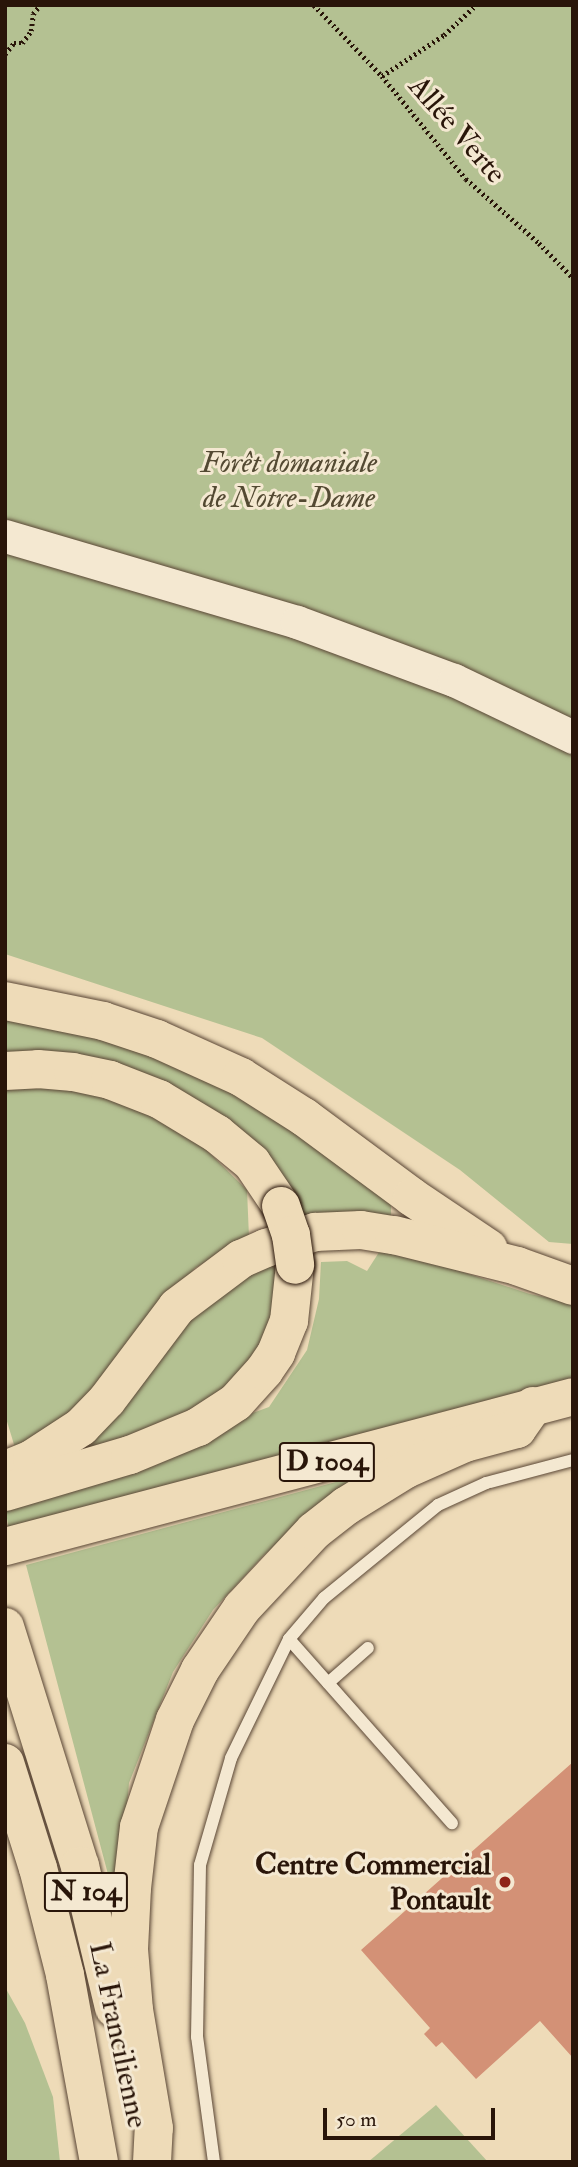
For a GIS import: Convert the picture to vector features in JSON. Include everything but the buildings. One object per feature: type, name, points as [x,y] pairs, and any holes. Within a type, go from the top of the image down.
[{"type":"highway","points":[[5,1001],[103,1021],[157,1039],[223,1068],[269,1093],[449,1223],[517,1266]]},
{"type":"highway","points":[[5,1071],[38,1069],[74,1072],[110,1080],[159,1099],[207,1128],[252,1163],[281,1206],[291,1235],[295,1265],[289,1321],[276,1353],[236,1402],[198,1427],[142,1451],[5,1492]]},
{"type":"highway","points":[[5,1470],[48,1450],[81,1427],[107,1400],[177,1307],[241,1259],[315,1232],[361,1230],[394,1235],[517,1266],[573,1286]]},
{"type":"highway","points":[[152,2162],[154,2128],[134,2010],[130,1949],[132,1888],[139,1827],[175,1720],[223,1633],[265,1581],[314,1531],[346,1506],[407,1469],[465,1443],[517,1429],[533,1406]]},
{"type":"highway","name":"La Francilienne","points":[[5,1627],[83,1878],[123,2050],[143,2162]]},
{"type":"highway","name":"La Francilienne","points":[[5,1763],[38,1868],[65,1975],[99,2162]]},
{"type":"main road","name":"D 1004","points":[[5,1546],[573,1396]]},
{"type":"street","points":[[5,537],[297,622],[454,680],[573,737]]},
{"type":"lane","points":[[214,2162],[197,2037],[200,1865],[231,1758],[289,1639],[324,1598],[438,1505],[486,1483],[573,1460]]},
{"type":"lane","points":[[289,1639],[452,1822]]},
{"type":"lane","points":[[328,1683],[368,1648]]},
{"type":"path","points":[[5,54],[14,43],[22,43],[32,31],[33,14],[40,5]]},
{"type":"path","name":"Allée Verte","points":[[314,5],[382,76],[466,180],[539,243],[573,278]]},
{"type":"path","points":[[382,76],[444,35],[476,5]]},
{"type":"green space","name":"Forêt domaniale de Notre-Dame","points":[[5,5],[573,5],[573,1244],[549,1242],[460,1170],[262,1038],[5,954]]},
{"type":"green space","points":[[5,1015],[136,1045],[212,1078],[293,1126],[391,1204],[391,1218],[310,1224],[229,1127],[5,1062]]},
{"type":"green space","points":[[59,1082],[134,1106],[189,1133],[247,1190],[249,1237],[195,1268],[85,1402],[16,1451],[5,1415],[5,1086]]},
{"type":"green space","points":[[383,1246],[530,1294],[573,1303],[573,1380],[9,1532],[5,1505],[269,1407],[307,1350],[319,1299],[321,1262],[347,1261],[367,1271]]},
{"type":"green space","points":[[268,1260],[282,1268],[277,1316],[233,1393],[11,1484],[173,1332]]},
{"type":"green space","points":[[358,1476],[264,1555],[213,1610],[173,1672],[129,1783],[118,1912],[26,1565]]},
{"type":"green space","points":[[5,1987],[25,2023],[53,2097],[60,2162],[5,2162]]},
{"type":"green space","points":[[436,2105],[488,2162],[368,2162]]},
{"type":"place","name":"Centre Commercial Pontault","points":[[505,1882]]}]
